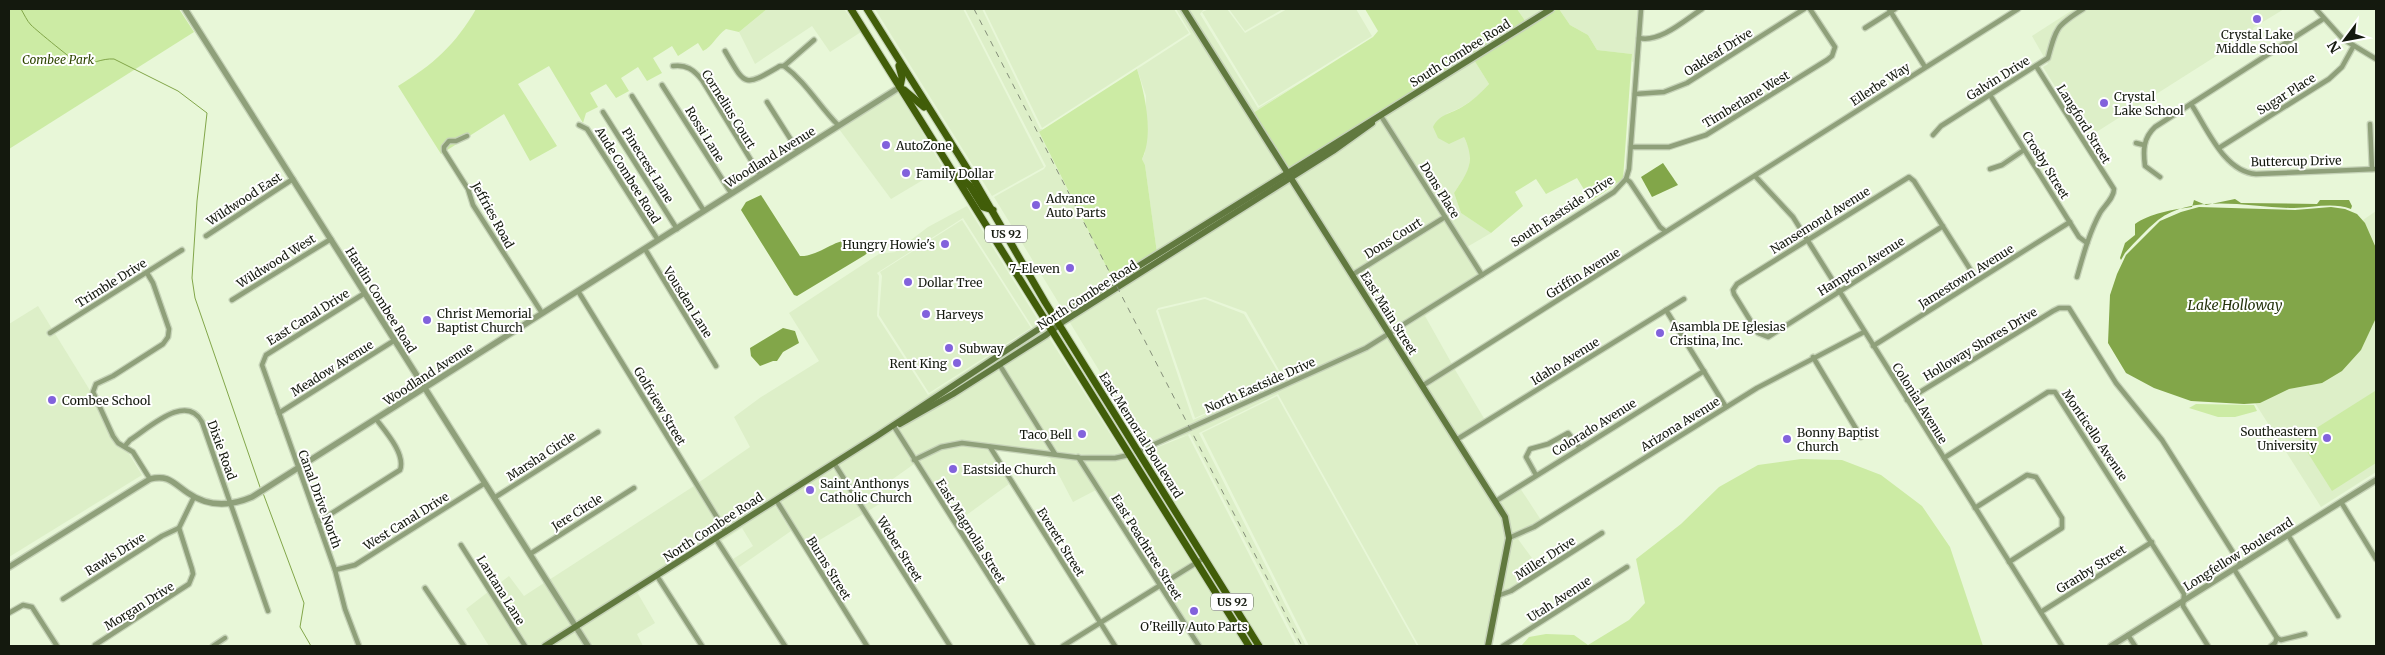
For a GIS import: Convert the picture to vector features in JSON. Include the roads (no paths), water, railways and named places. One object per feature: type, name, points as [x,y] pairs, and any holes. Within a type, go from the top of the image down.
[{"type":"main road","name":"US 92","points":[[851,9],[1051,331]]},
{"type":"main road","name":"US 92","points":[[867,9],[993,210],[1057,321]]},
{"type":"main road","name":"East Main Street","points":[[1184,9],[1505,517],[1509,538],[1488,646]]},
{"type":"main road","name":"South Combee Road","points":[[1289,175],[1362,125],[1381,116],[1552,9]]},
{"type":"main road","points":[[892,48],[902,76],[900,87],[915,98],[938,122]]},
{"type":"main road","points":[[952,171],[970,186],[984,207],[993,210]]},
{"type":"main road","name":"North Combee Road","points":[[545,646],[716,539],[1047,324],[1057,321],[1289,175]]},
{"type":"main road","name":"North Combee Road","points":[[893,425],[904,423],[999,364],[1051,331],[1057,321]]},
{"type":"main road","name":"East Memorial Boulevard","points":[[1057,321],[1204,558]]},
{"type":"main road","name":"East Memorial Boulevard","points":[[1051,331],[1196,563]]},
{"type":"main road","points":[[1129,455],[1137,460],[1165,496]]},
{"type":"main road","name":"US 92","points":[[1204,558],[1260,646]]},
{"type":"main road","name":"US 92","points":[[1196,563],[1249,646]]},
{"type":"street","name":"Hardin Combee Road","points":[[185,9],[588,646]]},
{"type":"street","name":"South Eastside Drive","points":[[1390,334],[1614,192],[1626,179],[1631,147],[1641,9]]},
{"type":"street","points":[[1639,38],[1646,40],[1658,37],[1702,9]]},
{"type":"street","name":"Oakleaf Drive","points":[[1635,94],[1664,92],[1687,83],[1804,9]]},
{"type":"street","name":"Timberlane West","points":[[1631,147],[1669,147],[1706,135],[1827,60],[1834,52],[1833,44],[1810,9]]},
{"type":"street","name":"Ellerbe Way","points":[[1755,176],[2018,9]]},
{"type":"street","name":"Galvin Drive","points":[[1933,135],[1941,126],[2048,58],[2056,30],[2062,22],[2083,9]]},
{"type":"street","points":[[2316,9],[2323,19],[2353,47],[2376,59]]},
{"type":"street","points":[[1865,28],[1892,10],[1925,67]]},
{"type":"street","points":[[2160,177],[2145,166],[2144,145],[2155,127],[2323,19]]},
{"type":"street","points":[[725,51],[741,76],[749,82],[753,82],[780,66],[784,66],[814,40]]},
{"type":"street","name":"Sugar Place","points":[[2219,148],[2329,79],[2342,67],[2353,47]]},
{"type":"street","name":"Cornelius Court","points":[[673,66],[687,67],[696,72],[760,175]]},
{"type":"street","points":[[784,66],[796,74],[825,112],[838,125]]},
{"type":"street","name":"Langford Street","points":[[2036,66],[2112,185],[2114,193],[2098,218],[2087,243]]},
{"type":"street","name":"Rossi Lane","points":[[662,85],[731,193]]},
{"type":"street","name":"Woodland Avenue","points":[[150,479],[170,479],[194,497],[209,503],[230,504],[262,491],[900,87]]},
{"type":"street","name":"Crosby Street","points":[[1990,95],[2079,237],[2087,243]]},
{"type":"street","points":[[632,96],[704,211]]},
{"type":"street","points":[[766,102],[798,151]]},
{"type":"street","name":"Buttercup Drive","points":[[2191,104],[2230,163],[2250,174],[2374,169]]},
{"type":"street","name":"Pinecrest Lane","points":[[603,112],[676,229]]},
{"type":"street","name":"Dons Place","points":[[1381,116],[1482,275]]},
{"type":"street","points":[[2370,124],[2374,169]]},
{"type":"street","name":"Aude Combee Road","points":[[579,125],[587,129],[658,240]]},
{"type":"street","name":"Jeffries Road","points":[[467,136],[456,141],[448,141],[444,151],[468,189],[473,205],[542,313]]},
{"type":"street","points":[[2136,143],[2144,145]]},
{"type":"street","points":[[1990,168],[2002,165],[2024,150]]},
{"type":"street","name":"Griffin Avenue","points":[[1422,386],[1755,176]]},
{"type":"street","name":"Colonial Avenue","points":[[1755,176],[1789,212],[2061,646]]},
{"type":"street","name":"Nansemond Avenue","points":[[1740,282],[1906,178],[1911,178],[1942,226]]},
{"type":"street","name":"Wildwood East","points":[[206,236],[292,179]]},
{"type":"street","points":[[1626,179],[1630,182],[1660,227],[1665,231]]},
{"type":"street","name":"Dons Court","points":[[1352,275],[1445,217]]},
{"type":"street","name":"Jamestown Avenue","points":[[1873,346],[2070,222]]},
{"type":"street","points":[[1942,226],[1977,280]]},
{"type":"street","name":"Hampton Avenue","points":[[1740,282],[1734,287],[1734,294],[1760,335],[1768,337],[1942,226]]},
{"type":"street","name":"Wildwood West","points":[[232,300],[331,239]]},
{"type":"street","points":[[2077,278],[2087,243]]},
{"type":"street","name":"Vousden Lane","points":[[645,249],[716,366]]},
{"type":"street","name":"Trimble Drive","points":[[50,333],[182,250]]},
{"type":"street","points":[[9,567],[150,479],[133,452],[118,443],[112,436],[93,392],[96,384],[113,376],[163,344],[168,337],[169,329],[147,272]]},
{"type":"street","name":"Golfview Street","points":[[578,291],[726,532]]},
{"type":"street","name":"East Canal Drive","points":[[263,359],[266,355],[365,293]]},
{"type":"street","name":"Idaho Avenue","points":[[1456,440],[1684,299]]},
{"type":"street","name":"Holloway Shores Drive","points":[[1907,400],[2053,311],[2063,307],[2072,312],[2116,383],[2162,440],[2241,564]]},
{"type":"street","points":[[1666,310],[1726,407]]},
{"type":"street","name":"Arizona Avenue","points":[[1509,538],[1534,527],[1774,378],[1864,332]]},
{"type":"street","name":"North Eastside Drive","points":[[1137,452],[1366,348],[1390,334]]},
{"type":"street","name":"Meadow Avenue","points":[[279,413],[395,340]]},
{"type":"street","points":[[1813,357],[1861,436]]},
{"type":"street","name":"Canal Drive North","points":[[263,359],[263,369],[335,570],[345,609],[359,646]]},
{"type":"street","points":[[999,364],[1055,454]]},
{"type":"street","name":"Colorado Avenue","points":[[1496,501],[1704,371]]},
{"type":"street","name":"Monticello Avenue","points":[[1944,458],[2048,392],[2055,392],[2184,594],[2184,606],[2208,646]]},
{"type":"street","name":"Dixie Road","points":[[125,446],[130,440],[175,412],[184,409],[192,411],[202,422],[268,611]]},
{"type":"street","points":[[318,522],[400,470],[402,463],[400,456],[376,418]]},
{"type":"street","name":"East Magnolia Street","points":[[893,425],[1033,646]]},
{"type":"street","name":"Marsha Circle","points":[[494,498],[598,432]]},
{"type":"street","points":[[1536,475],[1526,457],[1530,449],[1548,444],[1568,433],[1580,448]]},
{"type":"street","points":[[914,460],[930,451],[962,443],[1078,457],[1115,458],[1129,455]]},
{"type":"street","name":"Everett Street","points":[[990,447],[1115,646]]},
{"type":"street","name":"East Peachtree Street","points":[[1078,457],[1199,646]]},
{"type":"street","name":"Weber Street","points":[[834,463],[950,646]]},
{"type":"street","points":[[1975,508],[2027,475],[2036,477],[2062,518],[2062,528],[2009,562]]},
{"type":"street","name":"Longfellow Boulevard","points":[[2111,646],[2376,480]]},
{"type":"street","name":"West Canal Drive","points":[[335,570],[355,566],[485,483]]},
{"type":"street","name":"Jere Circle","points":[[530,554],[634,488]]},
{"type":"street","points":[[179,528],[194,497]]},
{"type":"street","name":"Burns Street","points":[[776,500],[867,646]]},
{"type":"street","points":[[2341,502],[2376,559]]},
{"type":"street","name":"Rawls Drive","points":[[63,599],[162,536],[179,528]]},
{"type":"street","name":"Morgan Drive","points":[[95,645],[190,584],[193,574],[179,528]]},
{"type":"street","name":"Miller Drive","points":[[1497,596],[1512,591],[1602,534]]},
{"type":"street","points":[[2288,535],[2338,616]]},
{"type":"street","points":[[716,539],[785,646]]},
{"type":"street","name":"Granby Street","points":[[2040,612],[2152,542]]},
{"type":"street","name":"Lantana Lane","points":[[461,545],[524,646]]},
{"type":"street","points":[[1063,646],[1204,558]]},
{"type":"street","name":"Utah Avenue","points":[[1503,646],[1627,567]]},
{"type":"street","points":[[2234,569],[2277,638],[2281,640],[2305,634]]},
{"type":"street","points":[[658,576],[702,646]]},
{"type":"street","points":[[425,588],[464,646]]},
{"type":"street","points":[[11,612],[23,605],[32,606],[57,646]]},
{"type":"street","points":[[2128,636],[2135,646]]},
{"type":"street","points":[[213,646],[225,638]]},
{"type":"street","points":[[2271,646],[2277,638]]},
{"type":"water","points":[[1663,163],[1678,185],[1652,197],[1641,177]]},
{"type":"water","points":[[761,195],[800,256],[814,254],[833,244],[846,240],[869,245],[870,250],[865,255],[797,296],[794,295],[741,210],[746,202]]},
{"type":"water","points":[[2235,199],[2241,203],[2317,204],[2320,200],[2349,200],[2352,206],[2351,209],[2337,206],[2294,208],[2212,204]]},
{"type":"water","points":[[2194,200],[2204,204],[2192,206]]},
{"type":"water","name":"Lake Holloway","points":[[2199,207],[2295,210],[2331,207],[2345,209],[2357,214],[2365,223],[2376,248],[2376,318],[2361,350],[2342,371],[2322,383],[2289,389],[2260,403],[2244,404],[2191,401],[2154,388],[2126,373],[2108,343],[2110,295],[2117,274],[2126,255],[2160,221]]},
{"type":"water","points":[[2183,208],[2173,211],[2158,220],[2125,253],[2121,260],[2125,243],[2135,235],[2135,224],[2154,215]]},
{"type":"water","points":[[783,328],[795,331],[799,343],[783,352],[777,361],[760,366],[751,356],[750,348]]},
{"type":"waterway","points":[[21,9],[31,25],[80,64],[114,59],[178,91],[207,113],[197,201],[192,278],[195,298],[261,490]]},
{"type":"waterway","points":[[263,493],[304,603],[300,627],[311,646]]},
{"type":"railway","points":[[974,9],[1302,646]]},
{"type":"place","name":"Crystal Lake Middle School","points":[[2257,19]]},
{"type":"place","name":"Crystal Lake School","points":[[2104,103]]},
{"type":"place","name":"AutoZone","points":[[886,145]]},
{"type":"place","name":"Family Dollar","points":[[906,173]]},
{"type":"place","name":"Advance Auto Parts","points":[[1036,205]]},
{"type":"place","name":"Hungry Howie's","points":[[945,244]]},
{"type":"place","name":"7-Eleven","points":[[1070,268]]},
{"type":"place","name":"Dollar Tree","points":[[908,282]]},
{"type":"place","name":"Harveys","points":[[926,314]]},
{"type":"place","name":"Christ Memorial Baptist Church","points":[[427,320]]},
{"type":"place","name":"Asambla DE Iglesias Cristina, Inc.","points":[[1660,333]]},
{"type":"place","name":"Subway","points":[[949,348]]},
{"type":"place","name":"Rent King","points":[[957,363]]},
{"type":"place","name":"Combee School","points":[[52,400]]},
{"type":"place","name":"Taco Bell","points":[[1082,434]]},
{"type":"place","name":"Southeastern University","points":[[2327,438]]},
{"type":"place","name":"Bonny Baptist Church","points":[[1787,439]]},
{"type":"place","name":"Eastside Church","points":[[953,469]]},
{"type":"place","name":"Saint Anthonys Catholic Church","points":[[810,490]]},
{"type":"place","name":"O'Reilly Auto Parts","points":[[1194,611]]},
{"type":"park label","name":"Combee Park","points":[[58,59]]}]
